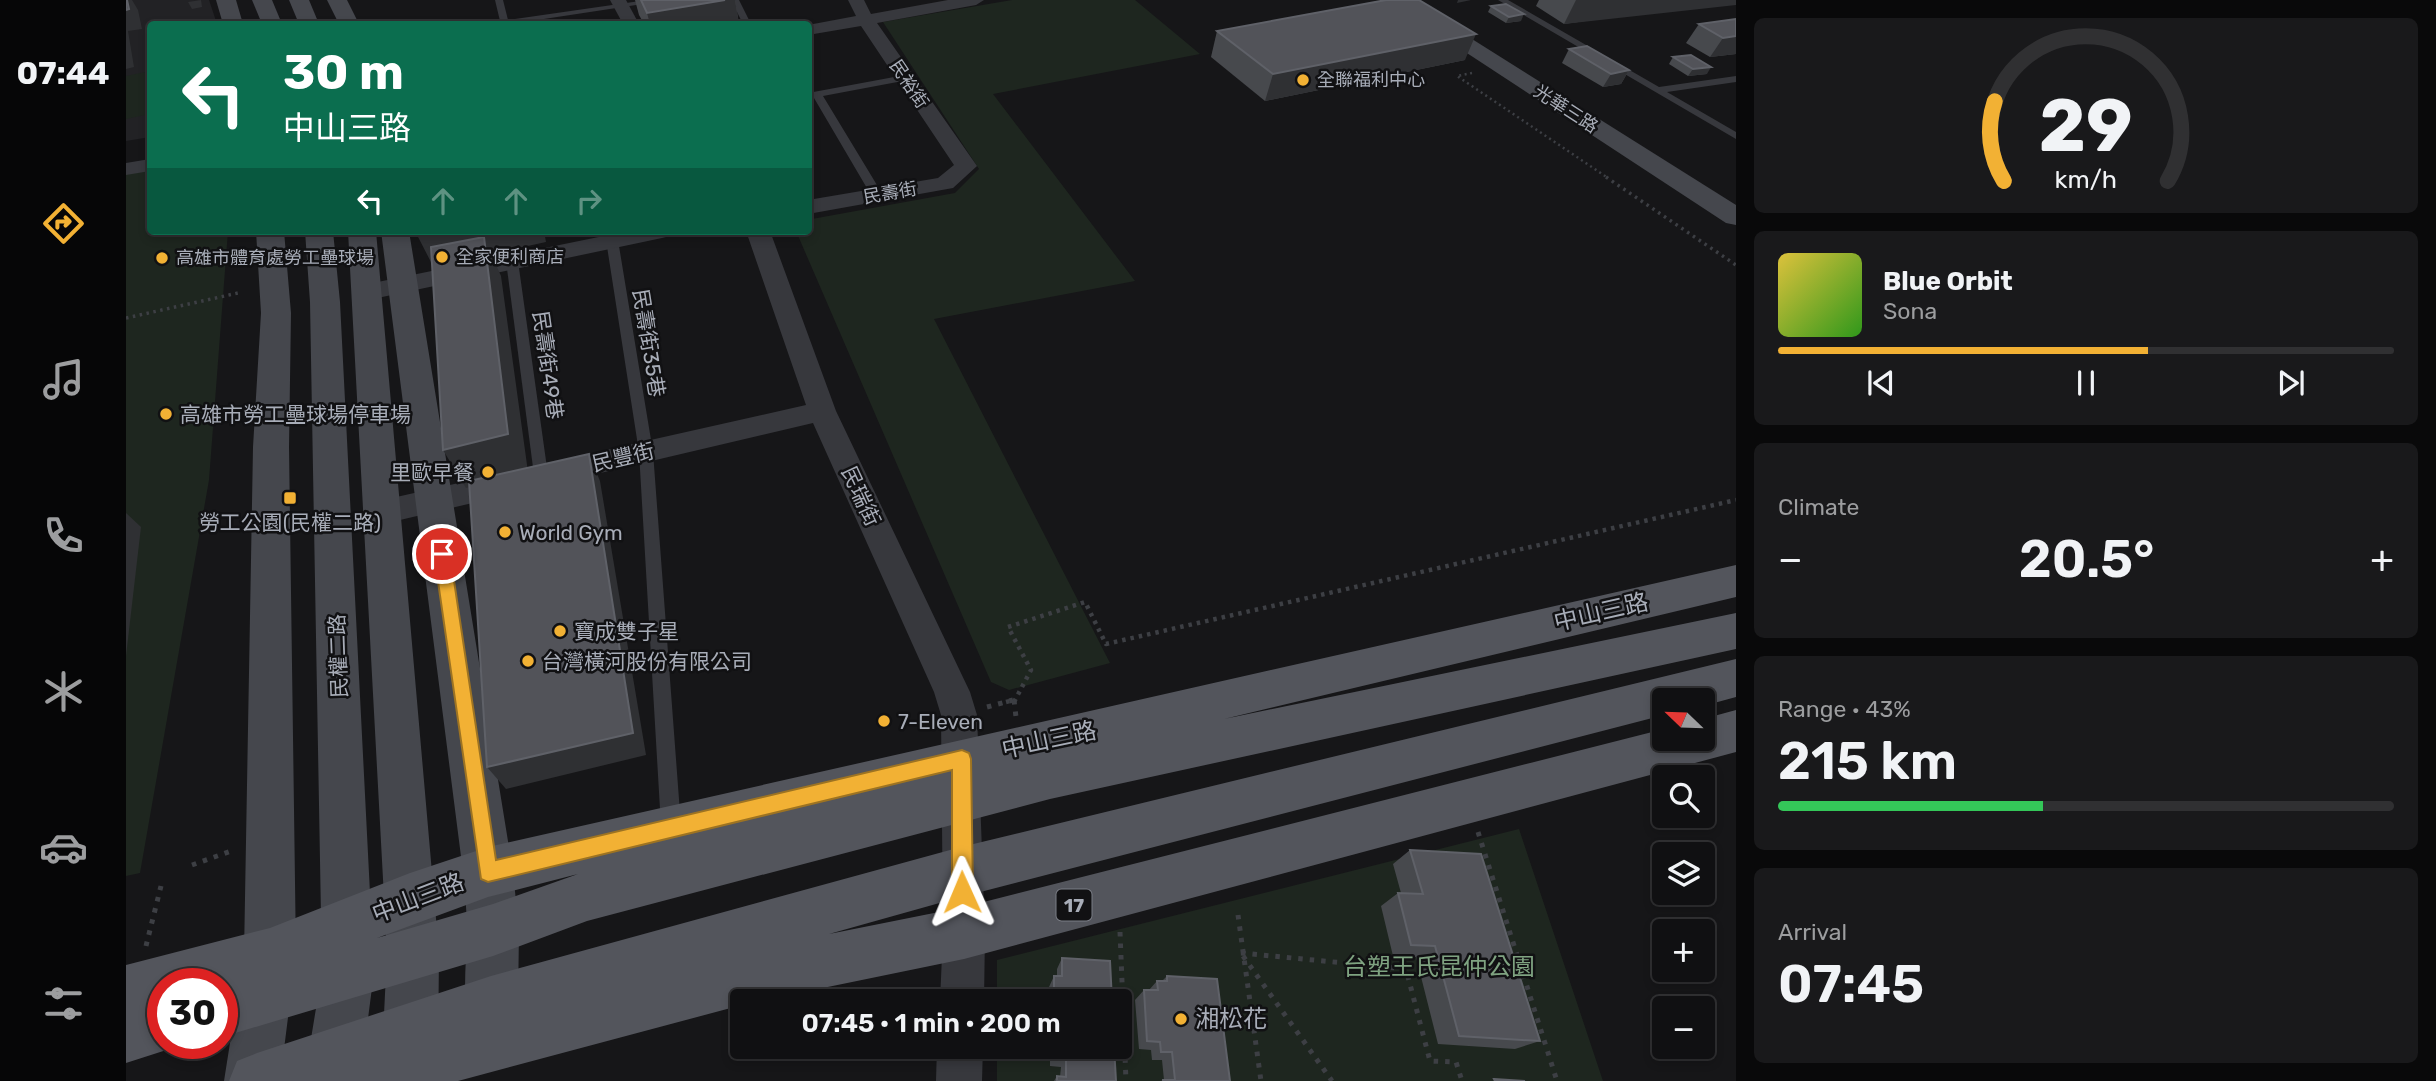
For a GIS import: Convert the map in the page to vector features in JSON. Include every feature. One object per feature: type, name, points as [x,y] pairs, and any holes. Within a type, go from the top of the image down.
[{"type":"main road","name":"中山三路","points":[[347,949],[414,953],[493,930],[587,896],[962,780],[1067,737],[1736,581]]},
{"type":"main road","name":"中山三路","points":[[126,992],[251,987],[347,949],[410,898],[488,872],[671,827],[962,780],[1050,777],[1736,631]]},
{"type":"main road","name":"17","points":[[255,1081],[372,1063],[961,872],[1736,678]]},
{"type":"main road","name":"17","points":[[494,1022],[747,977],[964,933],[1736,731]]},
{"type":"main road","points":[[126,1036],[147,1030]]},
{"type":"street","points":[[226,0],[232,21]]},
{"type":"street","points":[[262,0],[271,21]]},
{"type":"street","points":[[299,0],[308,21]]},
{"type":"street","points":[[337,0],[348,21]]},
{"type":"street","name":"民裕街","points":[[856,0],[866,20],[966,166]]},
{"type":"street","points":[[812,29],[976,0]]},
{"type":"street","name":"光華三路","points":[[1396,0],[1736,217]]},
{"type":"street","name":"光華三路","points":[[1420,0],[1736,196]]},
{"type":"street","points":[[620,3],[629,21]]},
{"type":"street","points":[[126,150],[147,146]]},
{"type":"street","points":[[126,167],[147,164]]},
{"type":"street","name":"民壽街","points":[[812,206],[945,183],[966,166]]},
{"type":"street","points":[[255,1081],[251,987],[273,597],[271,447],[276,313],[270,235]]},
{"type":"street","name":"民權二路","points":[[319,235],[325,302],[347,949],[372,1063]]},
{"type":"street","points":[[364,235],[385,288],[435,501],[488,872],[493,930],[494,1022]]},
{"type":"street","points":[[372,1063],[414,953],[383,512],[385,288],[394,235]]},
{"type":"street","points":[[385,288],[640,235]]},
{"type":"street","name":"民瑞街","points":[[759,235],[822,411],[952,692],[959,715],[964,933],[962,989]]},
{"type":"street","name":"民豐街","points":[[383,512],[822,411]]},
{"type":"street","points":[[959,1081],[960,1059]]},
{"type":"lane","points":[[499,0],[502,21]]},
{"type":"lane","points":[[519,21],[620,3],[665,0]]},
{"type":"lane","points":[[735,0],[746,21]]},
{"type":"lane","points":[[1502,0],[1736,136]]},
{"type":"lane","points":[[877,195],[813,95],[905,78]]},
{"type":"lane","points":[[1657,90],[1736,79]]},
{"type":"lane","name":"民壽街35巷","points":[[612,240],[646,452],[671,827]]},
{"type":"lane","name":"民壽街49巷","points":[[512,261],[541,475]]},
{"type":"path","points":[[1479,71],[1457,75],[1736,265]]},
{"type":"path","points":[[126,318],[238,293]]},
{"type":"path","points":[[1014,699],[1031,670],[1009,626],[1085,602],[1106,644],[1736,500]]},
{"type":"path","points":[[1477,829],[1557,1081]]},
{"type":"path","points":[[1238,915],[1241,953],[1261,1081]]},
{"type":"path","points":[[1120,932],[1126,1081]]},
{"type":"path","points":[[1241,953],[1332,1081]]},
{"type":"path","points":[[1241,953],[1406,969],[1430,1061],[1457,1062],[1462,1081]]},
{"type":"shaded area","points":[[126,0],[209,0],[216,21],[147,21],[147,138],[126,141]]},
{"type":"green space","points":[[1012,0],[1135,0],[1200,54],[993,94],[1135,281],[934,319],[1110,663],[1009,690],[991,682],[798,235],[812,235],[812,219],[955,193],[979,169],[883,22]]},
{"type":"green space","points":[[147,72],[147,115],[126,119],[126,76]]},
{"type":"green space","points":[[147,168],[147,235],[228,235],[209,480],[140,873],[126,876],[126,172]]},
{"type":"green space","name":"台塑王氏昆仲公園","points":[[1519,829],[1603,1081],[997,1081],[997,1059],[1132,1059],[1132,989],[997,989],[997,960]]},
{"type":"building","points":[[641,0],[725,0],[647,13]]},
{"type":"building","points":[[1386,0],[1419,0],[1476,34],[1273,74],[1217,31]]},
{"type":"building","points":[[1506,4],[1524,14],[1509,17],[1491,6]]},
{"type":"building","points":[[1736,19],[1736,36],[1723,38],[1699,24]]},
{"type":"building","points":[[1587,46],[1629,70],[1611,74],[1569,49]]},
{"type":"building","points":[[1691,55],[1711,67],[1693,69],[1673,57]]},
{"type":"building","points":[[484,237],[508,434],[443,450],[431,247]]},
{"type":"building","name":"寶成雙子星","points":[[589,454],[633,733],[487,767],[469,481]]},
{"type":"building","points":[[1410,850],[1481,854],[1540,1041],[1459,1036],[1435,946],[1411,945],[1398,893],[1423,894]]},
{"type":"building","points":[[1062,958],[1110,961],[1111,989],[1054,989],[1054,976],[1062,976]]},
{"type":"building","points":[[1167,976],[1217,979],[1230,1081],[1163,1081],[1175,1080],[1172,1052],[1161,1052],[1160,1042],[1147,1041],[1144,990],[1158,990],[1157,981],[1167,981]]},
{"type":"building","points":[[1066,1059],[1115,1059],[1116,1081],[1057,1081],[1057,1076],[1066,1077]]},
{"type":"place","name":"全聯福利中心","points":[[1303,80]]},
{"type":"place","name":"全家便利商店","points":[[442,257]]},
{"type":"place","name":"高雄市體育處勞工壘球場","points":[[162,258]]},
{"type":"place","name":"高雄市勞工壘球場停車場","points":[[166,414]]},
{"type":"place","name":"里歐早餐","points":[[488,472]]},
{"type":"place","name":"勞工公園(民權二路)","points":[[290,498]]},
{"type":"place","name":"World Gym","points":[[505,532]]},
{"type":"place","name":"寶成雙子星","points":[[560,631]]},
{"type":"place","name":"台灣橫河股份有限公司","points":[[528,661]]},
{"type":"place","name":"7-Eleven","points":[[884,721]]},
{"type":"place","name":"湘松花","points":[[1181,1019]]},
{"type":"route","points":[[442,554],[488,872],[962,759],[962,892]]}]
